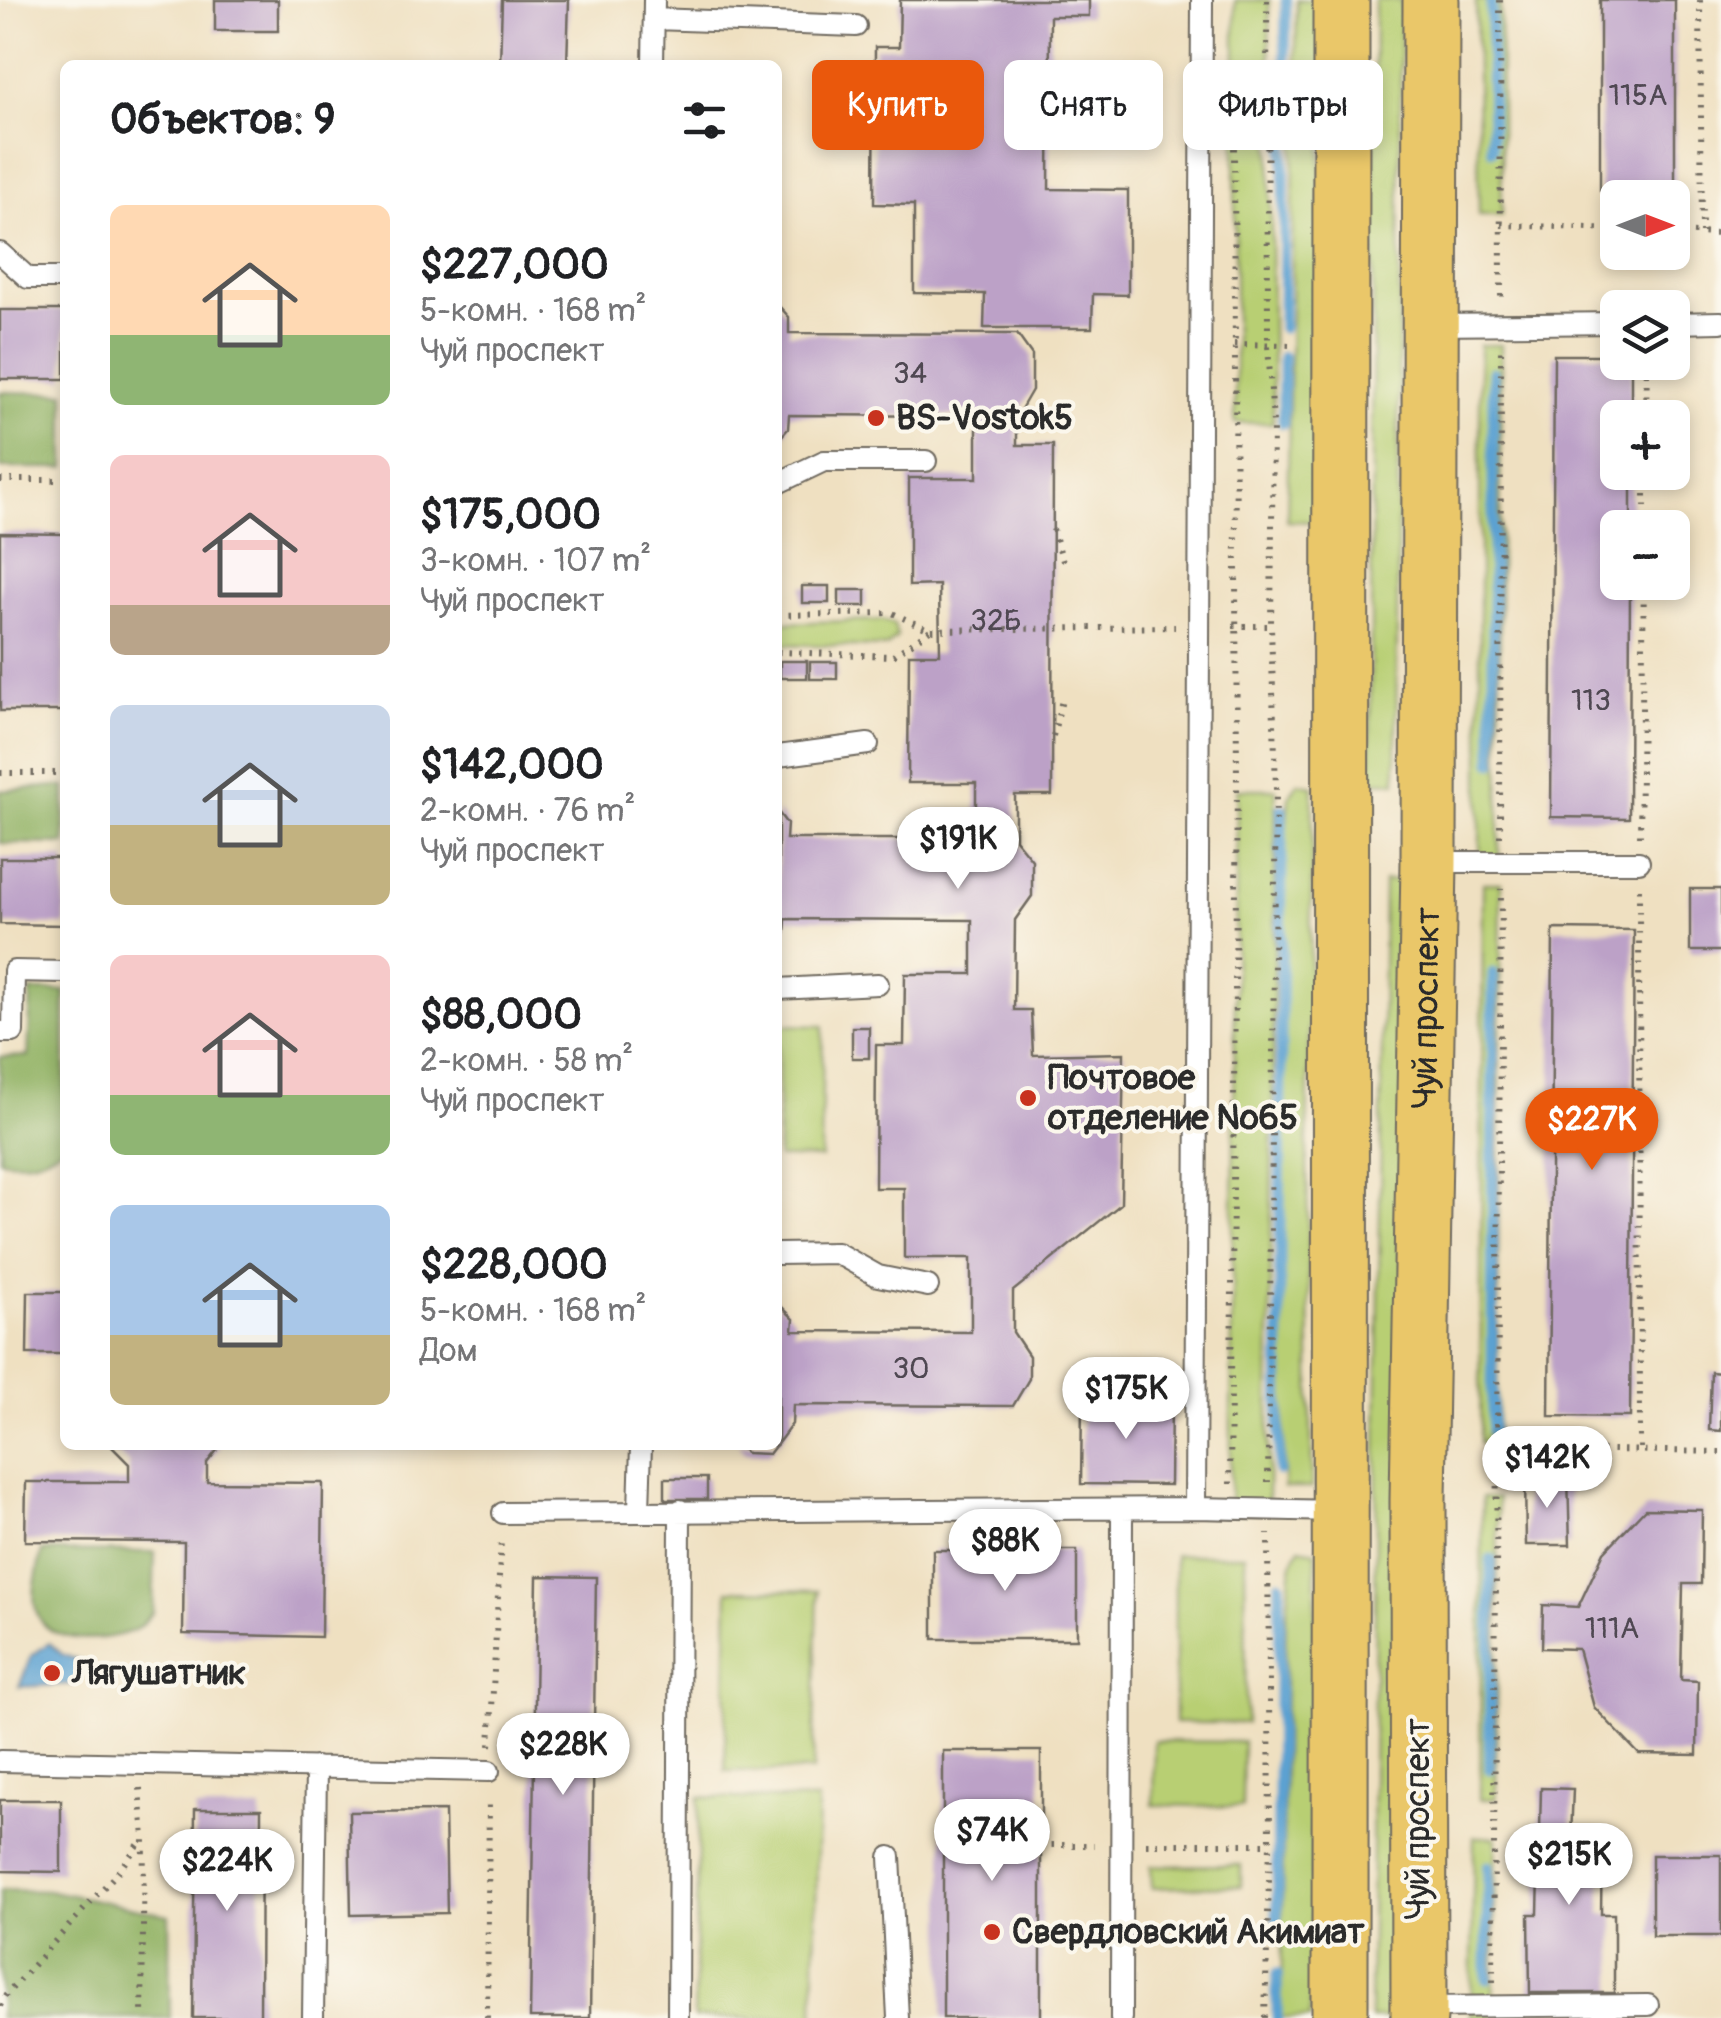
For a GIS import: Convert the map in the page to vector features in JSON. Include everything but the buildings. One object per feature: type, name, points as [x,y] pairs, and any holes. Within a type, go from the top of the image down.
[{"type":"main road","points":[[1340,2018],[1341,0]]},
{"type":"main road","name":"Чуй проспект","points":[[1418,2012],[1418,1499],[1429,846],[1431,0]]},
{"type":"main road","points":[[1340,830],[1429,846]]},
{"type":"lane","points":[[1195,1508],[1202,0]]},
{"type":"lane","points":[[653,60],[654,9],[856,26]]},
{"type":"lane","points":[[0,253],[28,278],[60,278]]},
{"type":"lane","points":[[1690,323],[1721,322]]},
{"type":"lane","points":[[1430,325],[1600,323]]},
{"type":"lane","points":[[782,481],[824,461],[926,461]]},
{"type":"lane","points":[[782,755],[868,744]]},
{"type":"lane","points":[[1429,846],[1500,862],[1639,862]]},
{"type":"lane","points":[[0,1032],[12,1032],[14,971],[60,972]]},
{"type":"lane","points":[[782,988],[878,984]]},
{"type":"lane","points":[[782,1254],[836,1254],[878,1276],[928,1286]]},
{"type":"lane","points":[[640,1510],[641,1450]]},
{"type":"lane","points":[[503,1513],[1122,1508],[1340,1511]]},
{"type":"lane","points":[[1121,2018],[1122,1508]]},
{"type":"lane","points":[[678,2018],[680,1510]]},
{"type":"lane","points":[[0,1761],[489,1771]]},
{"type":"lane","points":[[313,2018],[316,1766]]},
{"type":"lane","points":[[890,1857],[898,2018]]},
{"type":"lane","points":[[1418,2012],[1493,2006],[1648,2006]]},
{"type":"path","points":[[1265,2018],[1270,1844],[1268,1510],[1276,789],[1271,626],[1267,0]]},
{"type":"path","points":[[1493,2006],[1500,862],[1500,0]]},
{"type":"path","points":[[1700,0],[1702,233]]},
{"type":"path","points":[[1230,1509],[1236,626],[1234,150]]},
{"type":"path","points":[[1501,225],[1600,229]]},
{"type":"path","points":[[1690,233],[1721,234]]},
{"type":"path","points":[[1234,344],[1301,345]]},
{"type":"path","points":[[0,480],[60,480]]},
{"type":"path","points":[[1053,529],[1063,562]]},
{"type":"path","points":[[1640,1450],[1639,862],[1644,600]]},
{"type":"path","points":[[782,615],[892,613],[930,630],[1271,626]]},
{"type":"path","points":[[782,652],[893,656],[930,630]]},
{"type":"path","points":[[1053,736],[1064,696]]},
{"type":"path","points":[[0,774],[60,773]]},
{"type":"path","points":[[1497,1448],[1721,1452]]},
{"type":"path","points":[[138,1762],[144,1838],[142,2018]]},
{"type":"path","points":[[0,2006],[118,1873],[144,1838]]},
{"type":"path","points":[[1041,1845],[1270,1844]]},
{"type":"green space","points":[[1235,0],[1269,0],[1270,60],[1235,60]]},
{"type":"green space","points":[[1297,0],[1324,0],[1323,60],[1296,60]]},
{"type":"green space","points":[[1375,0],[1401,0],[1396,782],[1370,781],[1374,150],[1383,150],[1383,60],[1375,60]]},
{"type":"green space","points":[[1476,0],[1500,0],[1502,215],[1479,215]]},
{"type":"green space","points":[[1235,150],[1270,150],[1273,423],[1235,423]]},
{"type":"green space","points":[[1294,150],[1321,150],[1314,522],[1287,521]]},
{"type":"green space","points":[[1480,345],[1501,345],[1499,862],[1480,862]]},
{"type":"green space","points":[[0,392],[60,393],[60,468],[0,468]]},
{"type":"green space","points":[[881,620],[894,624],[897,637],[886,647],[782,644],[782,623]]},
{"type":"green space","points":[[1298,783],[1313,786],[1307,1155],[1312,1488],[1284,1488],[1284,854],[1289,797]]},
{"type":"green space","points":[[60,786],[60,844],[0,843],[0,791]]},
{"type":"green space","points":[[1237,789],[1276,789],[1268,1500],[1230,1509]]},
{"type":"green space","points":[[1408,880],[1396,2018],[1370,2018],[1384,881]]},
{"type":"green space","points":[[1483,883],[1501,883],[1497,1448],[1480,1443]]},
{"type":"green space","points":[[31,991],[60,991],[60,1148],[34,1160],[0,1160],[0,1057],[28,1056]]},
{"type":"green space","points":[[782,1025],[823,1026],[821,1158],[782,1158]]},
{"type":"green space","points":[[1482,1498],[1498,1498],[1496,1799],[1480,1799]]},
{"type":"green space","points":[[1300,1548],[1316,1551],[1310,2018],[1281,2018],[1286,1620],[1292,1563]]},
{"type":"green space","points":[[42,1551],[155,1552],[153,1612],[136,1629],[119,1635],[92,1639],[53,1631],[43,1624],[35,1606],[35,1582]]},
{"type":"green space","points":[[1175,1555],[1245,1555],[1246,1723],[1175,1723]]},
{"type":"green space","points":[[728,1590],[818,1591],[813,1771],[725,1771]]},
{"type":"green space","points":[[1154,1741],[1243,1742],[1242,1807],[1153,1805]]},
{"type":"green space","points":[[699,1797],[818,1800],[814,2018],[694,2018]]},
{"type":"green space","points":[[1474,1837],[1496,1837],[1493,2018],[1471,2018]]},
{"type":"green space","points":[[1241,1865],[1241,1886],[1152,1888],[1151,1866]]},
{"type":"green space","points":[[0,1890],[52,1891],[169,1915],[170,2018],[0,2018]]},
{"type":"water","name":"Лягушатник","points":[[49,1643],[63,1655],[85,1662],[73,1684],[19,1687],[31,1656]]},
{"type":"waterway","points":[[1283,328],[1286,0]]},
{"type":"waterway","points":[[1491,0],[1492,150]]},
{"type":"waterway","points":[[1283,357],[1283,423]]},
{"type":"waterway","points":[[1493,372],[1493,762]]},
{"type":"waterway","points":[[1279,1471],[1282,809]]},
{"type":"waterway","points":[[1492,1432],[1493,973]]},
{"type":"waterway","points":[[1489,1769],[1491,1559]]},
{"type":"waterway","points":[[1277,1919],[1280,1583]]},
{"type":"waterway","points":[[1487,1979],[1488,1866]]},
{"type":"waterway","points":[[1277,1974],[1277,2018]]},
{"type":"place","name":"BS-Vostok5","points":[[876,418]]},
{"type":"place","name":"Почтовое отделение №65","points":[[1028,1098]]},
{"type":"place","name":"Лягушатник","points":[[52,1673]]},
{"type":"place","name":"Свердловский Акимиат","points":[[992,1932]]}]
